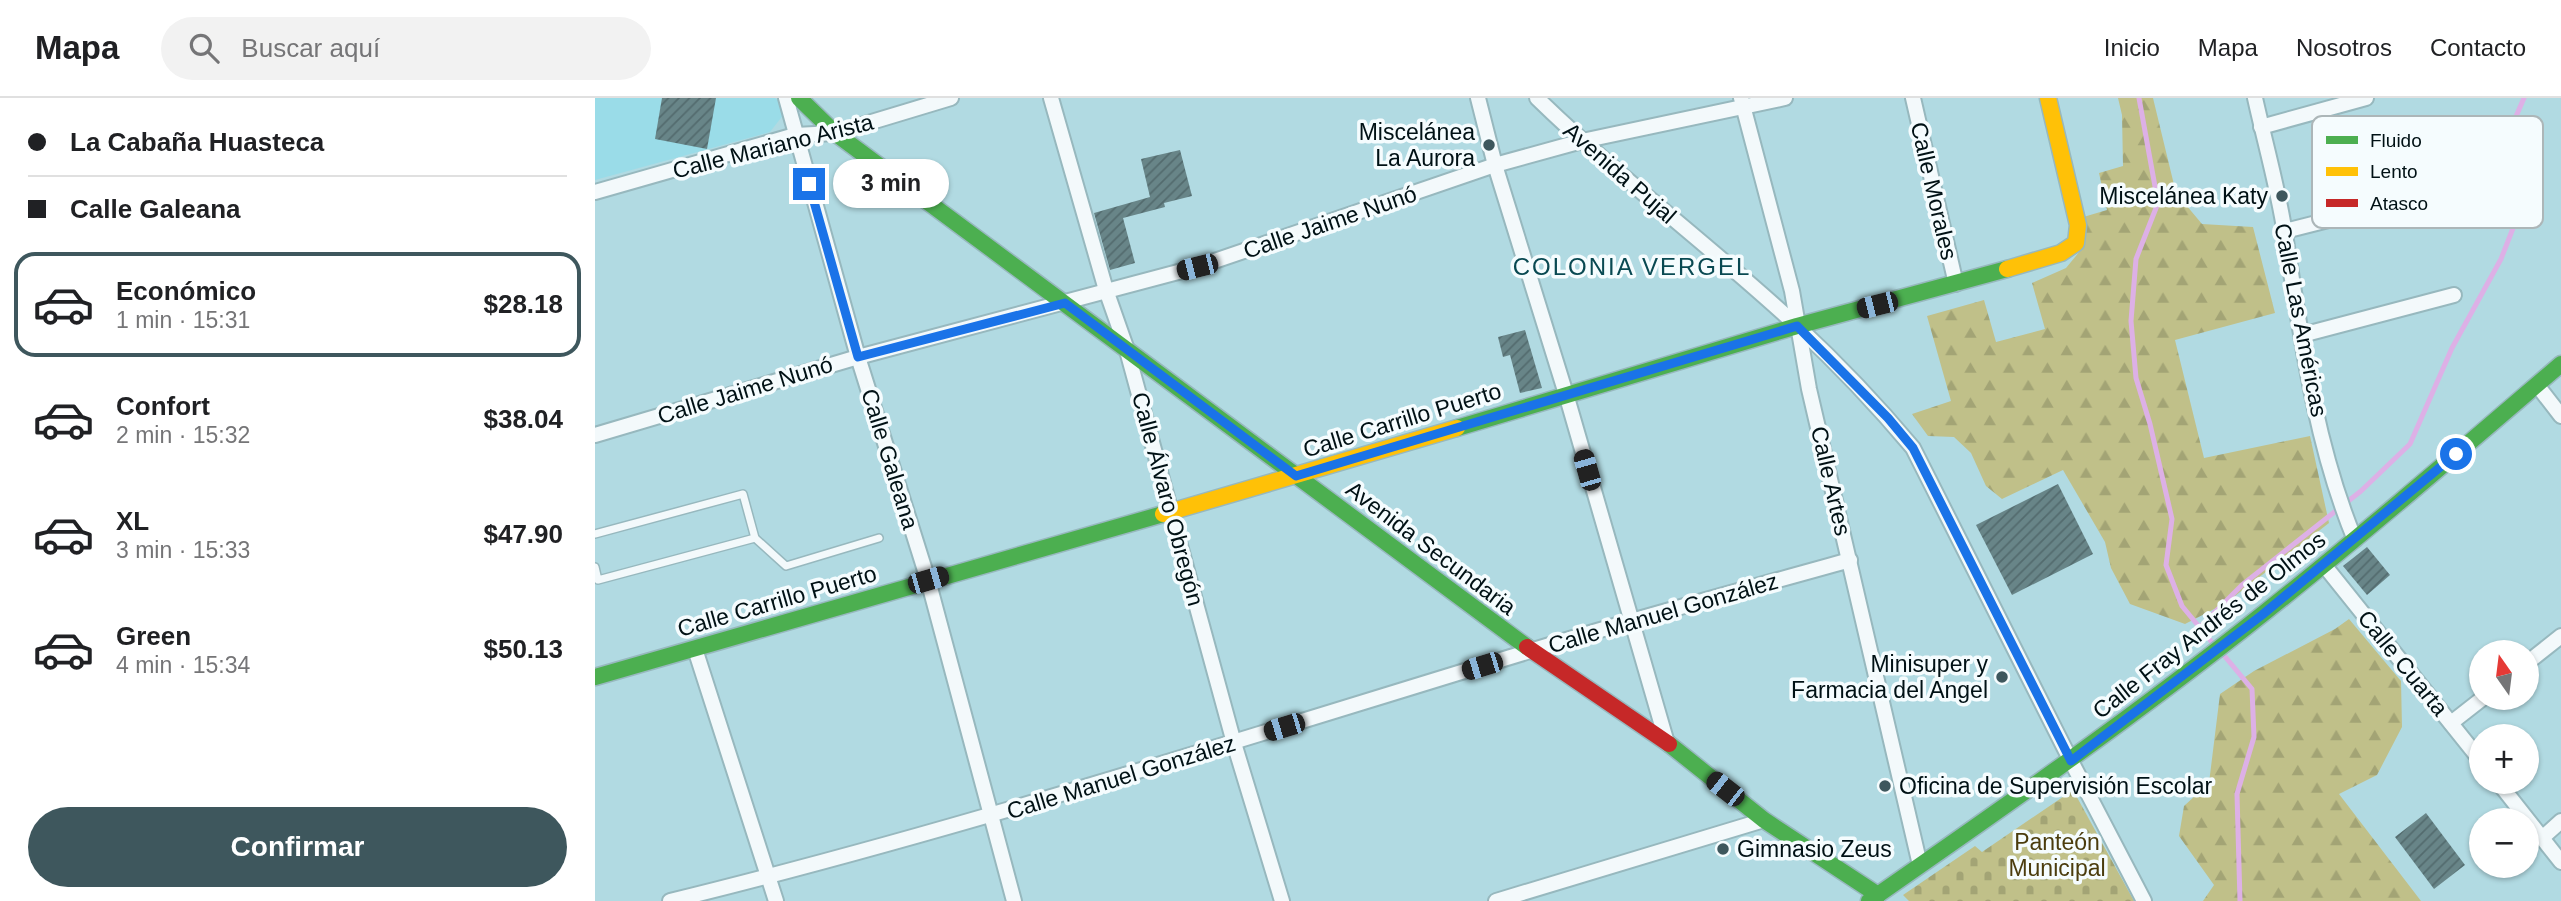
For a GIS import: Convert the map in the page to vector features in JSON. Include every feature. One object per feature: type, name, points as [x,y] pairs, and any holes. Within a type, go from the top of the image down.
[{"type":"street","name":"Calle Galeana","points":[[786,98],[858,357],[928,580],[1014,901]]},
{"type":"street","name":"Avenida Secundaria","points":[[799,98],[835,133],[1531,650],[1667,743],[1764,820],[1874,898]]},
{"type":"street","name":"Calle Mariano Arista","points":[[595,192],[795,135],[835,133],[951,98]]},
{"type":"street","name":"Calle Álvaro Obregón","points":[[1051,98],[1105,290],[1126,347],[1234,743],[1282,901]]},
{"type":"street","points":[[1478,98],[1495,165],[1566,394],[1667,743]]},
{"type":"street","name":"Avenida Pujal","points":[[1537,98],[1582,141],[1797,326],[1888,418],[1913,448],[2144,901]]},
{"type":"street","name":"Calle Jaime Nunó","points":[[595,435],[858,357],[1197,267],[1495,165],[1582,141],[1743,103],[1785,98]]},
{"type":"street","name":"Calle Morales","points":[[1913,98],[1956,284]]},
{"type":"street","name":"Calle Carrillo Puerto","points":[[595,677],[1296,476],[1797,326],[2061,253],[2076,243],[2078,225],[2047,98]]},
{"type":"street","name":"Calle Las Américas","points":[[2255,98],[2285,231],[2293,294],[2330,475],[2355,540]]},
{"type":"street","points":[[2261,127],[2366,98]]},
{"type":"street","name":"Calle Artes","points":[[1743,103],[1792,291],[1809,389],[1920,865]]},
{"type":"street","points":[[2285,231],[2312,224]]},
{"type":"street","points":[[2302,335],[2453,295]]},
{"type":"street","name":"Calle Fray Andrés de Olmos","points":[[1874,898],[2071,761],[2262,615],[2355,540],[2561,364]]},
{"type":"street","points":[[2537,385],[2561,416]]},
{"type":"street","name":"Calle Manuel González","points":[[670,901],[990,816],[1531,650],[1850,560]]},
{"type":"street","name":"Calle Cuarta","points":[[2324,565],[2469,746]]},
{"type":"street","points":[[2539,653],[2561,636]]},
{"type":"street","points":[[695,649],[776,901]]},
{"type":"street","points":[[2451,723],[2469,709]]},
{"type":"street","points":[[2507,794],[2561,862]]},
{"type":"street","points":[[1496,901],[1764,820]]},
{"type":"street","points":[[2542,838],[2561,821]]},
{"type":"lane","points":[[595,534],[743,494],[755,538],[786,566],[879,538]]},
{"type":"lane","points":[[595,567],[598,580],[755,538]]},
{"type":"shaded area","points":[[595,98],[775,98],[784,114],[770,132],[595,180]]},
{"type":"green space","points":[[2118,98],[2153,98],[2176,193],[2202,224],[2253,227],[2275,313],[2175,340],[2204,458],[2310,436],[2329,523],[2226,603],[2185,624],[2130,604],[2111,568],[2105,542],[2063,470],[2002,499],[1986,486],[1971,453],[1954,437],[1928,436],[1912,414],[1951,401],[1927,316],[1984,300],[1996,342],[2045,329],[2032,283],[2066,268],[2080,251],[2080,218],[2107,210],[2099,173],[2123,166],[2122,115]]},
{"type":"green space","points":[[2349,619],[2401,681],[2402,727],[2377,775],[2339,794],[2421,901],[2203,901],[2214,885],[2179,836],[2184,806],[2209,783],[2220,694],[2254,671]]},
{"type":"green space","name":"Panteón Municipal","points":[[2073,790],[2134,901],[1909,901],[1903,895],[1975,846],[1982,852]]},
{"type":"building","points":[[662,98],[716,98],[707,149],[655,139]]},
{"type":"building","points":[[1180,150],[1192,196],[1164,203],[1165,207],[1123,218],[1135,263],[1110,270],[1094,213],[1150,197],[1141,159]]},
{"type":"building","points":[[1525,330],[1542,388],[1520,393],[1510,355],[1503,357],[1498,337]]},
{"type":"building","points":[[2058,484],[2093,554],[2012,595],[1976,525]]},
{"type":"building","points":[[2367,547],[2390,575],[2367,595],[2343,566]]},
{"type":"building","points":[[2426,813],[2465,865],[2434,889],[2395,837]]},
{"type":"waterway","points":[[2139,98],[2158,203],[2136,259],[2131,321],[2136,378],[2150,424],[2172,519],[2166,565],[2182,606],[2215,646]]},
{"type":"waterway","points":[[2516,116],[2524,98]]},
{"type":"waterway","points":[[2200,627],[2242,585],[2361,491],[2410,444],[2452,348],[2501,259],[2513,228]]},
{"type":"waterway","points":[[2222,653],[2252,689],[2254,737],[2237,794],[2240,901]]},
{"type":"traffic: fast","points":[[799,98],[835,133],[1527,647]]},
{"type":"traffic: fast","points":[[1457,428],[1797,326],[2007,269]]},
{"type":"traffic: fast","points":[[1869,901],[2069,760],[2216,651],[2377,521],[2561,364]]},
{"type":"traffic: fast","points":[[595,677],[1163,514]]},
{"type":"traffic: fast","points":[[1669,744],[1764,820],[1878,895]]},
{"type":"traffic: slow","points":[[2007,269],[2061,253],[2076,243],[2078,225],[2048,98]]},
{"type":"traffic: slow","points":[[1163,514],[1457,428]]},
{"type":"traffic: jam","points":[[1527,647],[1669,744]]},
{"type":"place","name":"Miscelánea La Aurora","points":[[1489,145]]},
{"type":"place","name":"Miscelánea Katy","points":[[2282,196]]},
{"type":"place","name":"Minisuper y Farmacia del Angel","points":[[2002,677]]},
{"type":"place","name":"Oficina de Supervisión Escolar","points":[[1885,786]]},
{"type":"place","name":"Gimnasio Zeus","points":[[1723,849]]},
{"type":"district","name":"COLONIA VERGEL","points":[[1632,266]]},
{"type":"route","points":[[809,184],[858,357],[1065,303],[1296,476],[1797,326],[1888,418],[1913,448],[2071,761],[2262,615],[2456,454]]}]
